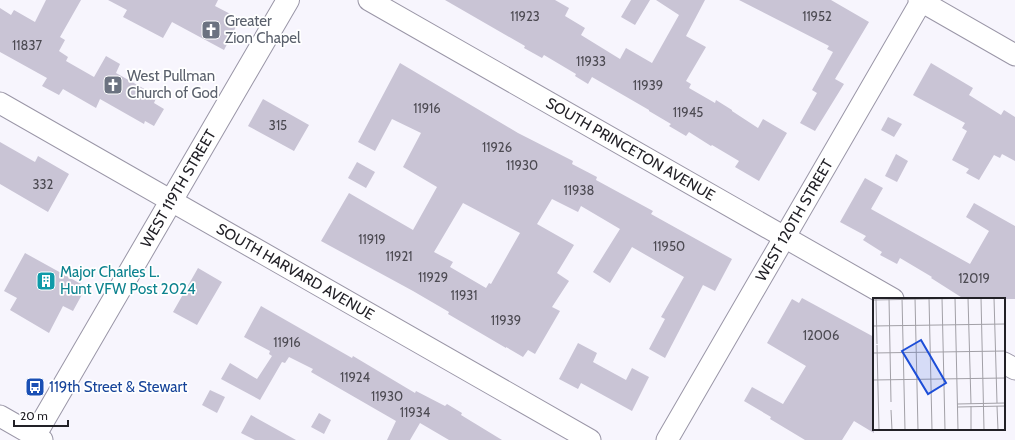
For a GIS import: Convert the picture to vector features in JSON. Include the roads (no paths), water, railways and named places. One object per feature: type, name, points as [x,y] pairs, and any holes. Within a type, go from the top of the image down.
[{"type":"street","name":"WEST 119TH STREET","points":[[36,439],[171,200],[288,0]]},
{"type":"street","name":"SOUTH PRINCETON AVENUE","points":[[369,0],[890,298]]},
{"type":"street","name":"WEST 120TH STREET","points":[[666,440],[921,1]]},
{"type":"street","points":[[921,1],[1015,55]]},
{"type":"street","name":"SOUTH HARVARD AVENUE","points":[[0,103],[590,440]]},
{"type":"street","points":[[1005,364],[1015,369]]},
{"type":"street","points":[[0,416],[36,439]]},
{"type":"place","name":"Greater Zion Chapel","points":[[211,30]]},
{"type":"place","name":"West Pullman Church of God","points":[[113,85]]},
{"type":"place","name":"Major Charles L. Hunt VFW Post 2024","points":[[46,281]]},
{"type":"place","name":"119th Street & Stewart","points":[[35,387]]}]
